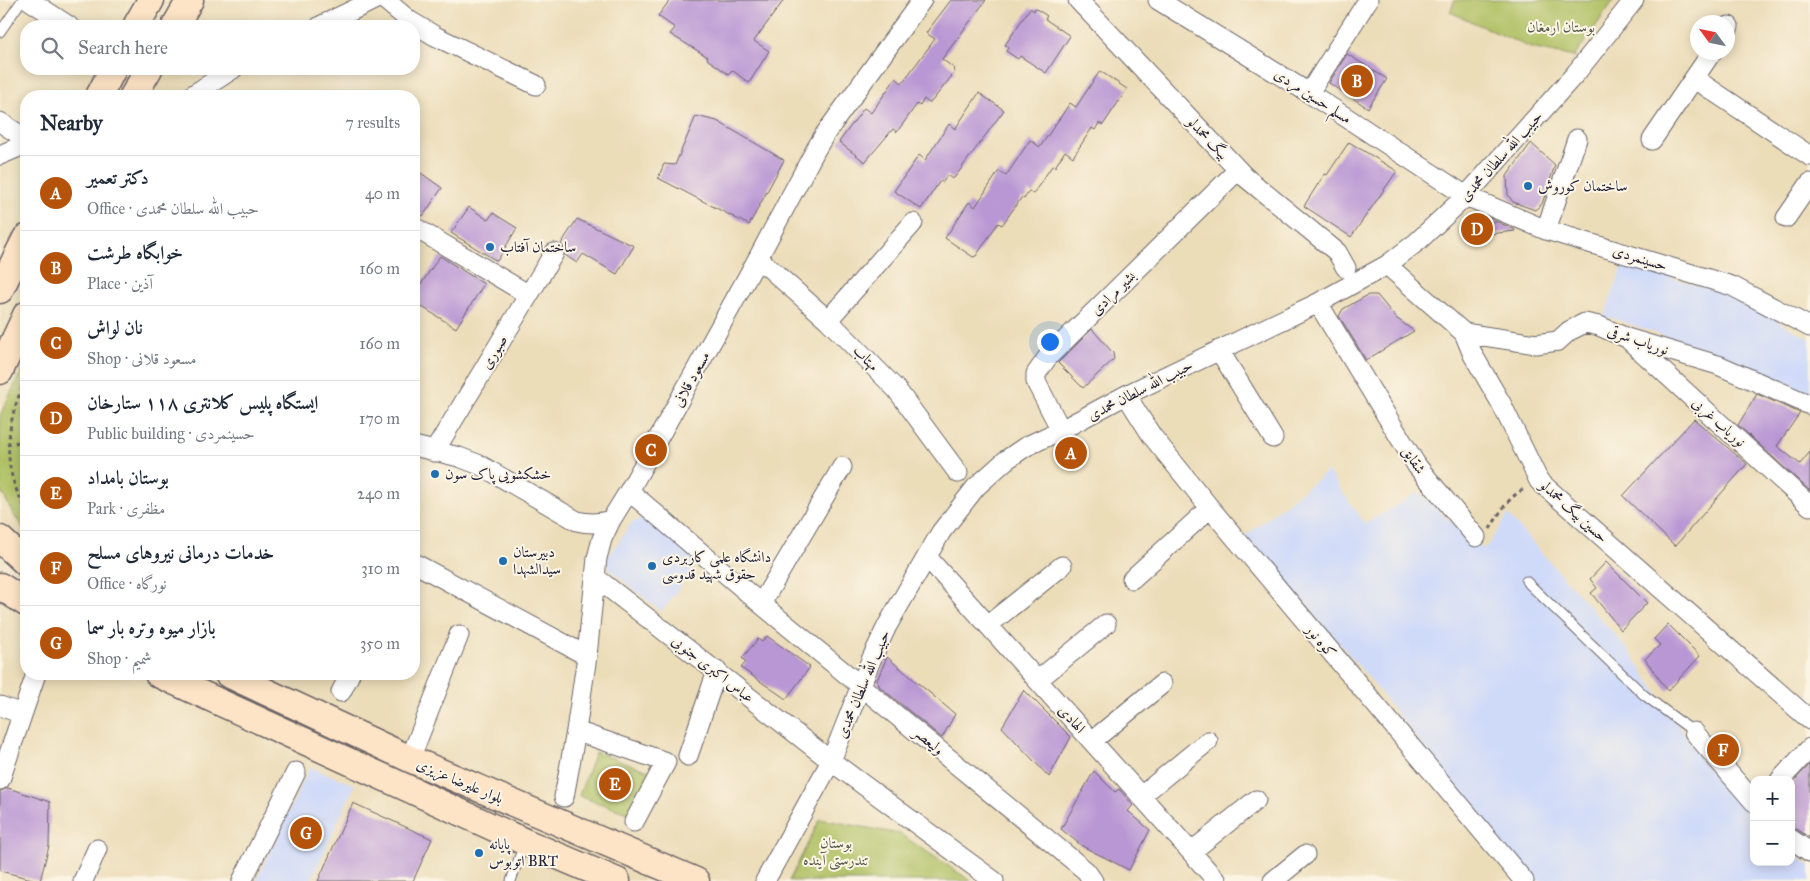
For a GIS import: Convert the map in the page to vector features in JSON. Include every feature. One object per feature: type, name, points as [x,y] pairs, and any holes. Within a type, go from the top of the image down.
[{"type":"main road","points":[[139,20],[151,0]]},
{"type":"main road","points":[[178,20],[190,0]]},
{"type":"main road","points":[[101,90],[110,75]]},
{"type":"main road","points":[[137,90],[145,75]]},
{"type":"main road","points":[[0,290],[20,250]]},
{"type":"main road","points":[[0,371],[20,328]]},
{"type":"main road","points":[[0,539],[20,557]]},
{"type":"main road","points":[[0,586],[20,599]]},
{"type":"main road","name":"بلوار علیرضا عزیزی","points":[[171,680],[525,842],[617,881]]},
{"type":"main road","name":"بلوار علیرضا عزیزی","points":[[241,680],[410,759],[696,881]]},
{"type":"street","points":[[29,0],[60,20]]},
{"type":"street","points":[[332,20],[374,0]]},
{"type":"street","points":[[386,0],[409,20]]},
{"type":"street","name":"مسعود قلانی","points":[[564,797],[587,656],[599,549],[611,520],[629,491],[825,134],[922,0]]},
{"type":"street","name":"بیگ محمدلو","points":[[1078,0],[1238,170],[1337,252],[1346,268]]},
{"type":"street","points":[[1309,93],[1368,0]]},
{"type":"street","name":"حبیب الله سلطان محمدی","points":[[765,881],[831,761],[887,626],[941,532],[976,487],[1006,460],[1026,447],[1062,430],[1128,394],[1318,303],[1387,264],[1417,242],[1466,196],[1576,73],[1634,0]]},
{"type":"street","name":"مسلم حسین مردی","points":[[1170,3],[1466,196]]},
{"type":"street","points":[[420,27],[536,85]]},
{"type":"street","points":[[1652,140],[1707,60]]},
{"type":"street","points":[[200,90],[223,75]]},
{"type":"street","points":[[1695,78],[1810,156]]},
{"type":"street","points":[[0,122],[20,135]]},
{"type":"street","points":[[1546,230],[1577,139]]},
{"type":"street","points":[[0,155],[20,147]]},
{"type":"street","name":"بشیر مرادی","points":[[1062,430],[1036,382],[1036,374],[1047,358],[1238,170]]},
{"type":"street","points":[[1786,218],[1810,183]]},
{"type":"street","name":"حسینمردی","points":[[1466,196],[1546,230],[1732,286],[1810,328]]},
{"type":"street","points":[[828,320],[913,223]]},
{"type":"street","points":[[420,231],[529,295]]},
{"type":"street","name":"صبوری","points":[[434,452],[554,253]]},
{"type":"street","name":"مهتاب","points":[[758,258],[828,320],[897,390],[958,473]]},
{"type":"street","name":"حسین بیگ محمدلو","points":[[1387,264],[1464,333],[1473,355],[1502,403],[1539,481],[1810,720]]},
{"type":"street","name":"شقایق","points":[[1318,303],[1417,466],[1476,537]]},
{"type":"street","name":"نوریاب شرقی","points":[[1464,333],[1536,344],[1558,341],[1569,331],[1585,323],[1599,326],[1627,338],[1718,365],[1810,405]]},
{"type":"street","name":"نوریاب غربی","points":[[1627,338],[1810,506]]},
{"type":"street","points":[[1219,350],[1272,438]]},
{"type":"street","name":"کوه نور","points":[[1128,394],[1133,406],[1152,436],[1210,508],[1524,881]]},
{"type":"street","points":[[420,448],[459,457],[480,466],[577,521],[589,524],[611,520]]},
{"type":"street","points":[[761,604],[842,467]]},
{"type":"street","name":"ولیعصر","points":[[629,491],[761,604],[1086,872],[1093,881]]},
{"type":"street","points":[[1132,579],[1210,508]]},
{"type":"street","name":"الهادی","points":[[927,557],[1217,881]]},
{"type":"street","points":[[420,566],[587,656]]},
{"type":"street","points":[[988,624],[1062,566]]},
{"type":"street","name":"عباس اکبری جنوبی","points":[[595,577],[831,761],[994,881]]},
{"type":"street","points":[[1038,680],[1106,624]]},
{"type":"street","points":[[410,759],[459,635]]},
{"type":"street","points":[[688,756],[717,671]]},
{"type":"street","points":[[0,780],[34,680]]},
{"type":"street","points":[[341,692],[347,680]]},
{"type":"street","points":[[1092,741],[1162,684]]},
{"type":"street","points":[[0,706],[22,714]]},
{"type":"street","points":[[576,731],[666,762],[634,822]]},
{"type":"street","points":[[1694,732],[1750,797]]},
{"type":"street","points":[[1141,796],[1208,741]]},
{"type":"street","points":[[1784,776],[1810,748]]},
{"type":"street","points":[[242,881],[296,772]]},
{"type":"street","points":[[1191,852],[1256,800]]},
{"type":"street","points":[[1795,841],[1810,852]]},
{"type":"street","points":[[83,881],[97,849]]},
{"type":"street","points":[[1273,881],[1305,855]]},
{"type":"lane","points":[[0,32],[29,0]]},
{"type":"lane","points":[[1526,581],[1644,695],[1694,732]]},
{"type":"lane","points":[[511,881],[525,842]]},
{"type":"path","points":[[20,393],[9,424],[7,445],[9,466],[14,486],[20,497]]},
{"type":"path","points":[[7,445],[20,442]]},
{"type":"path","points":[[1476,537],[1489,530],[1502,509],[1518,492],[1539,481]]},
{"type":"shaded area","points":[[1624,263],[1732,296],[1810,339],[1810,394],[1752,366],[1612,318],[1603,319]]},
{"type":"shaded area","points":[[1328,471],[1365,524],[1418,492],[1485,549],[1508,515],[1630,652],[1705,765],[1750,814],[1750,866],[1795,866],[1795,854],[1810,866],[1810,881],[1531,881],[1365,673],[1245,536]]},
{"type":"shaded area","name":"دانشگاه علمی کاربردی حقوق شهید قدوسی","points":[[648,517],[699,561],[662,612],[610,570],[607,559],[632,522]]},
{"type":"shaded area","points":[[310,767],[355,785],[311,881],[256,881]]},
{"type":"green space","name":"بوستان ارمغان","points":[[1455,0],[1614,0],[1574,57],[1531,48],[1450,12]]},
{"type":"green space","points":[[20,374],[20,523],[0,489],[0,415]]},
{"type":"green space","points":[[595,752],[652,772],[636,816],[579,796]]},
{"type":"green space","name":"بوستان تندرستی آینده","points":[[820,819],[900,834],[971,881],[789,881]]},
{"type":"building","points":[[670,0],[784,0],[754,41],[769,51],[749,83],[732,70],[728,74],[707,59],[708,57],[670,34],[675,28],[658,16]]},
{"type":"building","points":[[951,0],[986,0],[942,59],[955,69],[955,72],[932,101],[929,103],[924,99],[920,106],[917,104],[897,132],[893,129],[865,162],[839,142],[864,108],[871,113],[896,78],[902,83],[935,39],[926,33]]},
{"type":"building","points":[[1030,8],[1034,11],[1035,8],[1047,16],[1045,19],[1070,36],[1046,73],[1020,56],[1018,59],[1006,51],[1009,47],[1005,45]]},
{"type":"building","points":[[1347,54],[1387,79],[1368,108],[1329,83]]},
{"type":"building","points":[[1100,71],[1127,89],[1103,125],[1099,123],[1095,130],[1092,128],[1073,157],[1065,151],[1055,167],[1052,166],[1033,194],[1029,191],[1024,199],[1022,197],[1002,225],[998,223],[976,256],[973,257],[945,238],[969,202],[975,207],[999,171],[1006,176],[1030,140],[1040,147],[1070,103],[1076,107]]},
{"type":"building","points":[[979,93],[1004,110],[955,177],[952,179],[947,175],[943,182],[940,181],[921,209],[894,191],[919,155],[925,160],[949,124],[955,129]]},
{"type":"building","points":[[696,116],[717,121],[784,160],[749,225],[658,178],[664,164],[675,165]]},
{"type":"building","points":[[1349,142],[1397,171],[1351,237],[1304,206]]},
{"type":"building","name":"ساختمان کوروش","points":[[1531,143],[1555,165],[1542,204],[1535,210],[1513,202],[1508,195],[1507,176]]},
{"type":"building","points":[[420,172],[442,188],[423,216],[420,214]]},
{"type":"building","name":"ساختمان آفتاب","points":[[469,207],[488,220],[493,213],[517,228],[497,261],[451,233]]},
{"type":"building","points":[[577,219],[634,246],[617,274],[583,254],[577,263],[565,255],[561,244]]},
{"type":"building","points":[[1495,221],[1515,231],[1464,237],[1463,225]]},
{"type":"building","points":[[440,256],[484,284],[456,328],[420,306],[420,285]]},
{"type":"building","points":[[1368,295],[1377,295],[1396,318],[1414,331],[1366,360],[1339,316],[1343,309]]},
{"type":"building","points":[[1092,329],[1113,353],[1114,359],[1083,388],[1058,363]]},
{"type":"building","points":[[1757,394],[1800,413],[1777,446],[1800,464],[1810,452],[1810,491],[1738,425]]},
{"type":"building","points":[[1694,419],[1747,464],[1675,546],[1623,496]]},
{"type":"building","points":[[1606,562],[1647,603],[1621,630],[1591,593],[1597,588],[1590,579]]},
{"type":"building","points":[[1668,624],[1700,656],[1668,691],[1645,659],[1660,645],[1654,639]]},
{"type":"building","points":[[767,636],[810,667],[786,699],[741,668],[746,662],[742,658],[758,639],[762,642]]},
{"type":"building","points":[[887,657],[955,714],[942,738],[879,686],[877,680]]},
{"type":"building","points":[[1024,690],[1071,737],[1049,777],[1002,727]]},
{"type":"building","points":[[1810,764],[1810,838],[1795,828],[1795,780]]},
{"type":"building","points":[[1094,771],[1115,792],[1119,789],[1133,805],[1128,811],[1150,830],[1129,870],[1082,846],[1061,829]]},
{"type":"building","points":[[8,788],[50,802],[49,846],[40,881],[0,871],[0,791]]},
{"type":"building","points":[[353,803],[432,839],[413,881],[318,881]]},
{"type":"place","name":"خوابگاه طرشت","points":[[1357,81]]},
{"type":"place","name":"ساختمان کوروش","points":[[1528,186]]},
{"type":"place","name":"ایستگاه پلیس کلانتری ۱۱۸ ستارخان","points":[[1477,229]]},
{"type":"place","name":"ساختمان آفتاب","points":[[490,247]]},
{"type":"place","name":"نان لواش","points":[[651,450]]},
{"type":"place","name":"دکتر تعمیر","points":[[1071,453]]},
{"type":"place","name":"خشکشویی پاک سون","points":[[435,474]]},
{"type":"place","name":"دبيرستان سیدالشهدا","points":[[503,561]]},
{"type":"place","name":"دانشگاه علمی کاربردی حقوق شهید قدوسی","points":[[652,566]]},
{"type":"place","name":"خدمات درمانی نیروهای مسلح","points":[[1723,750]]},
{"type":"place","name":"بوستان بامداد","points":[[615,784]]},
{"type":"place","name":"بازار میوه وتره بار سما","points":[[306,833]]},
{"type":"place","name":"پایانه اتوبوس BRT","points":[[479,853]]}]
